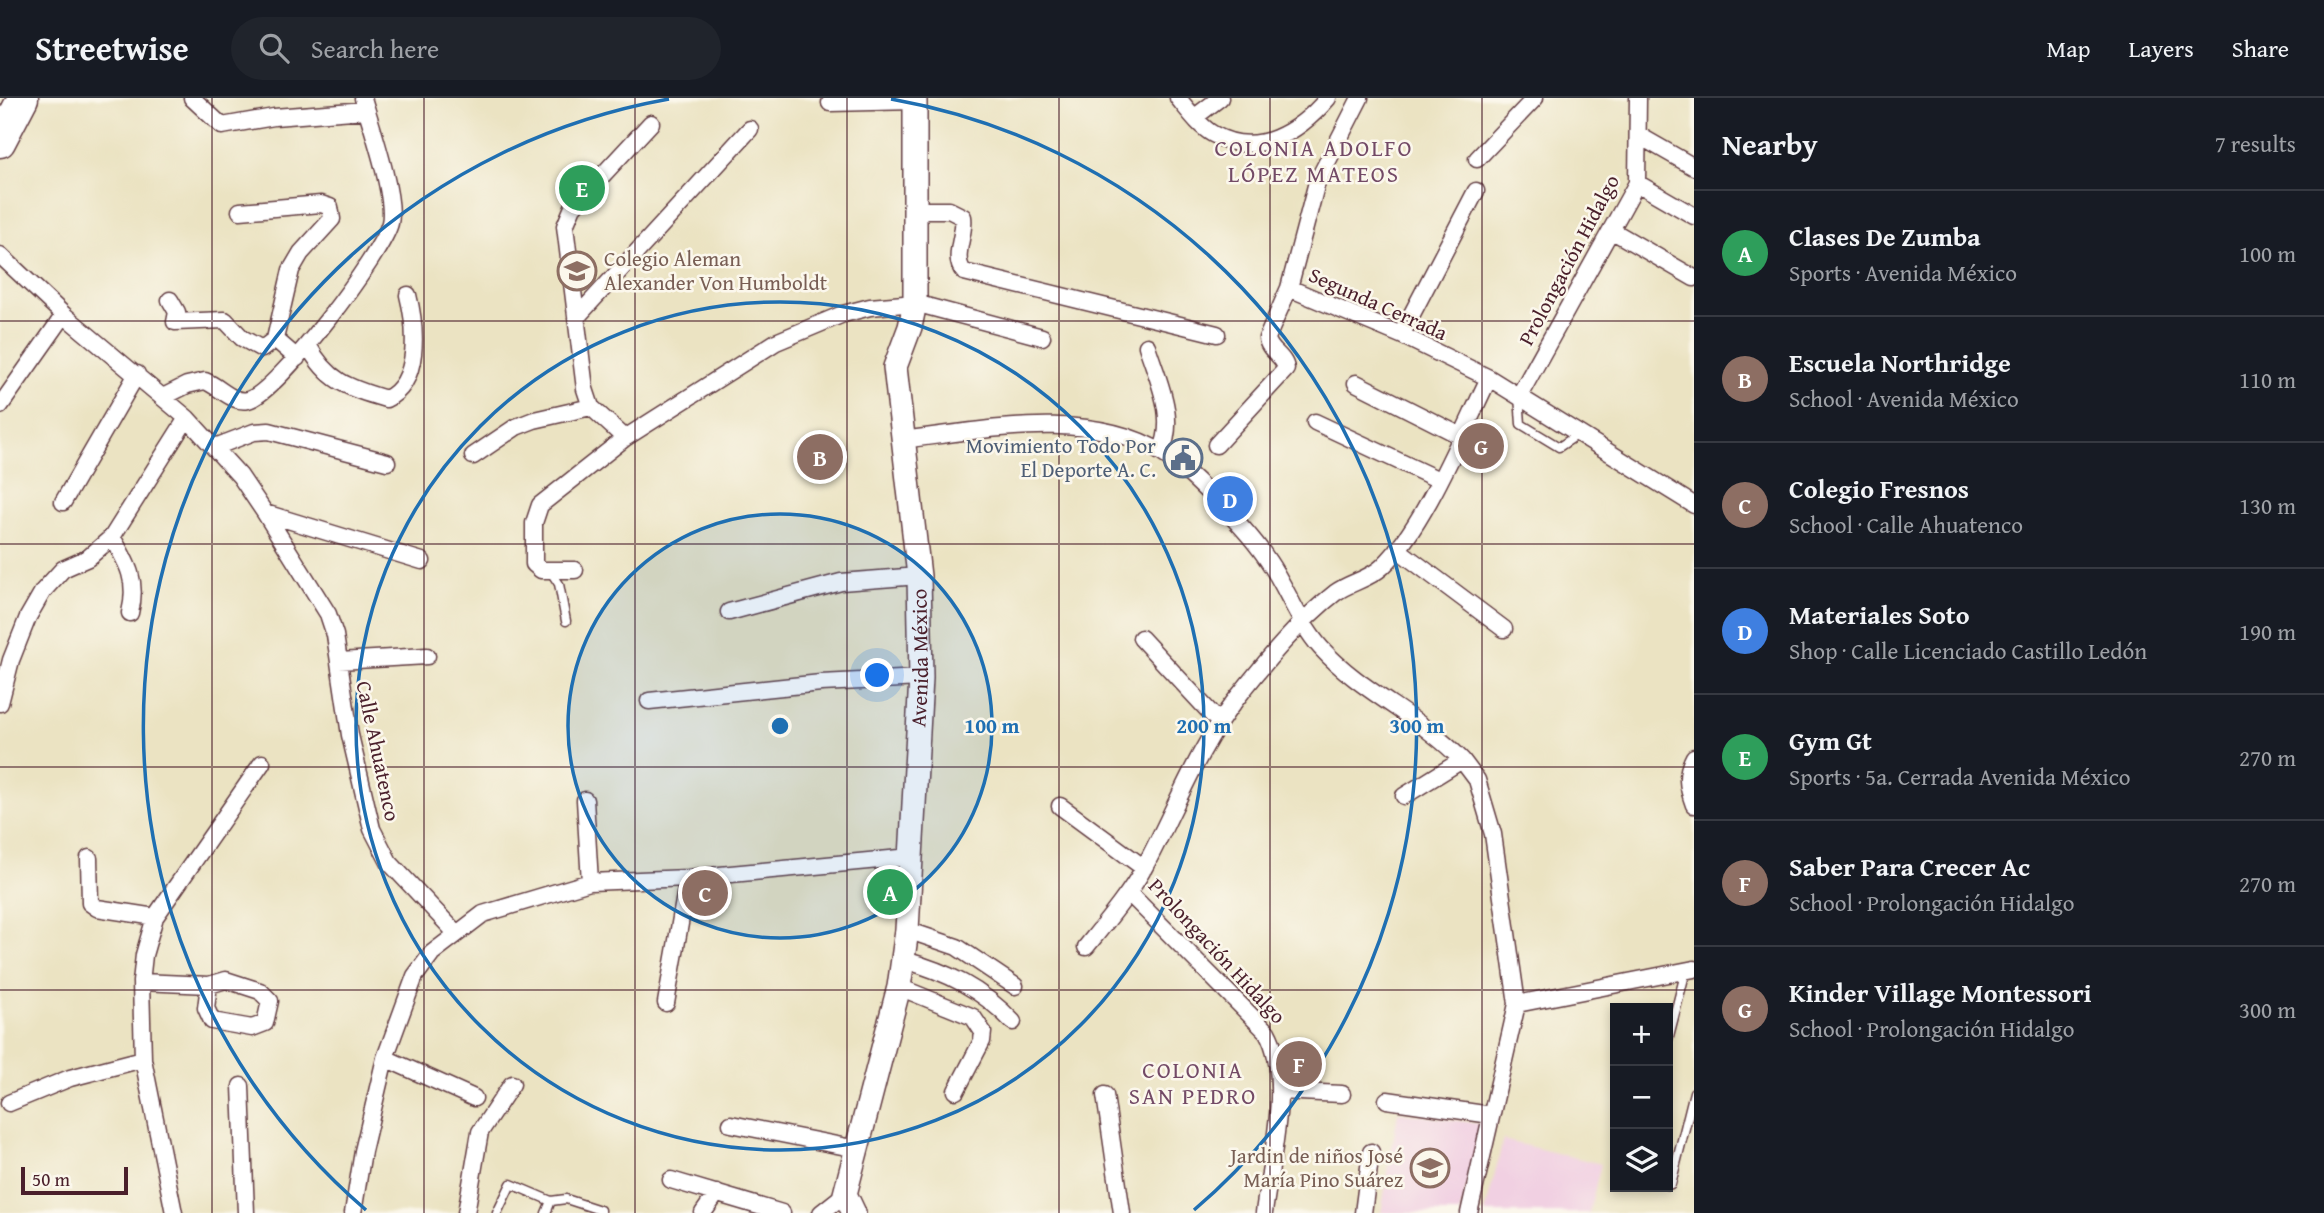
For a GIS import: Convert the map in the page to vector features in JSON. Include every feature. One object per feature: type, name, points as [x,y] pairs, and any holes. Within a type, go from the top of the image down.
[{"type":"highway","points":[[0,142],[23,98]]},
{"type":"main road","name":"Avenida México","points":[[849,1203],[857,1149],[899,987],[907,930],[921,678],[919,576],[901,440],[895,367],[910,327],[915,303],[915,99]]},
{"type":"street","points":[[163,397],[187,385],[205,381],[236,399],[251,399],[308,345],[385,237],[390,222],[391,206],[365,104],[222,126],[192,98]]},
{"type":"street","points":[[1178,98],[1210,132],[1228,141],[1247,145],[1268,143],[1299,126],[1328,98]]},
{"type":"street","points":[[1195,117],[1220,98]]},
{"type":"street","name":"Segunda Cerrada","points":[[1360,98],[1317,182],[1289,288],[1401,335],[1489,378],[1694,505]]},
{"type":"street","points":[[1477,159],[1535,98]]},
{"type":"street","name":"Prolongación Hidalgo","points":[[1519,396],[1637,183],[1638,98]]},
{"type":"street","points":[[830,103],[915,99]]},
{"type":"street","points":[[625,438],[591,407],[585,388],[565,226],[573,207],[651,123]]},
{"type":"street","points":[[576,318],[750,129]]},
{"type":"street","points":[[1638,135],[1694,167]]},
{"type":"street","points":[[1637,183],[1694,216]]},
{"type":"street","points":[[1401,335],[1476,191]]},
{"type":"street","points":[[170,300],[177,312],[175,322],[225,320],[242,338],[262,349],[275,339],[291,270],[301,253],[332,219],[332,212],[330,207],[321,204],[240,211]]},
{"type":"street","points":[[915,210],[949,210],[963,217],[958,258],[964,272],[1217,334]]},
{"type":"street","points":[[1611,230],[1694,278]]},
{"type":"street","name":"Calle Ahuatenco","points":[[0,255],[64,315],[138,374],[187,418],[215,447],[265,513],[328,614],[339,661],[355,758],[372,829],[389,862],[456,933]]},
{"type":"street","points":[[1216,445],[1286,369],[1285,362],[1269,346],[1267,338],[1289,288]]},
{"type":"street","points":[[308,345],[327,374],[347,386],[386,399],[393,396],[408,379],[412,360],[413,314],[408,295]]},
{"type":"street","points":[[575,570],[541,570],[534,564],[534,523],[537,510],[625,438],[776,342],[844,314],[870,307],[915,303],[1042,337]]},
{"type":"street","points":[[0,406],[64,315]]},
{"type":"street","points":[[275,339],[297,358]]},
{"type":"street","points":[[1147,346],[1169,417],[1168,435],[1161,452]]},
{"type":"street","points":[[63,502],[138,374]]},
{"type":"street","name":"Prolongación Hidalgo","points":[[1264,1213],[1279,1091],[1278,1062],[1267,1032],[1129,893],[1219,722],[1302,624],[1335,593],[1382,567],[1397,549],[1439,480],[1489,378]]},
{"type":"street","points":[[1356,383],[1461,436]]},
{"type":"street","points":[[473,456],[516,427],[591,407]]},
{"type":"street","points":[[0,703],[11,660],[28,617],[43,591],[63,569],[88,558],[112,537],[187,418]]},
{"type":"street","points":[[1315,422],[1439,480]]},
{"type":"street","points":[[901,440],[1028,426],[1064,426],[1133,439],[1161,452],[1197,480],[1241,525],[1270,562],[1302,624],[1336,662],[1449,747],[1477,780],[1493,834],[1517,1004],[1469,1213]]},
{"type":"street","points":[[215,447],[254,432],[269,431],[387,461]]},
{"type":"street","points":[[265,513],[422,561]]},
{"type":"street","points":[[112,537],[132,570],[135,586],[130,613]]},
{"type":"street","points":[[1397,549],[1504,629]]},
{"type":"street","points":[[729,612],[841,582],[919,576]]},
{"type":"street","points":[[1141,638],[1219,722]]},
{"type":"street","points":[[339,661],[428,656]]},
{"type":"street","points":[[649,701],[810,684],[921,678]]},
{"type":"street","points":[[1694,757],[1687,770],[1688,787],[1694,805]]},
{"type":"street","points":[[1404,796],[1462,760]]},
{"type":"street","points":[[174,1213],[143,1059],[141,982],[155,917],[262,763]]},
{"type":"street","points":[[585,800],[590,882]]},
{"type":"street","points":[[1060,806],[1144,868]]},
{"type":"street","points":[[353,1213],[363,1151],[385,1058],[415,976],[432,953],[484,914],[590,882],[688,878],[911,857]]},
{"type":"street","points":[[89,859],[90,903],[97,908],[155,917]]},
{"type":"street","points":[[666,1003],[688,878]]},
{"type":"street","points":[[1086,947],[1129,893]]},
{"type":"street","points":[[907,930],[957,947],[1015,986]]},
{"type":"street","points":[[904,960],[949,974],[973,987],[1013,1022]]},
{"type":"street","points":[[1517,1004],[1690,970]]},
{"type":"street","points":[[141,982],[209,985]]},
{"type":"street","points":[[899,987],[973,1017],[980,1025],[982,1041],[956,1091]]},
{"type":"street","points":[[385,1058],[474,1098]]},
{"type":"street","points":[[9,1103],[70,1078],[143,1059]]},
{"type":"street","points":[[466,1213],[480,1132],[512,1084]]},
{"type":"street","points":[[241,1086],[246,1213]]},
{"type":"street","points":[[1279,1091],[1342,1094]]},
{"type":"street","points":[[1105,1095],[1122,1213]]},
{"type":"street","points":[[1387,1100],[1492,1115]]},
{"type":"street","points":[[731,1124],[857,1149]]},
{"type":"street","points":[[1363,1213],[1371,1152]]},
{"type":"street","points":[[671,1180],[776,1212]]},
{"type":"street","points":[[703,1213],[717,1193]]},
{"type":"street","points":[[821,1213],[849,1203]]},
{"type":"lane","points":[[1519,396],[1521,424],[1530,430],[1559,447],[1580,433]]},
{"type":"lane","points":[[549,570],[559,584],[566,621]]},
{"type":"lane","points":[[1673,1024],[1690,970]]},
{"type":"lane","points":[[1673,1176],[1694,1092]]},
{"type":"lane","points":[[497,1213],[511,1184],[551,1201],[566,1199],[600,1210],[600,1213]]},
{"type":"lane","points":[[546,1213],[551,1201]]},
{"type":"shaded area","name":"Jardin de niños José María Pino Suárez","points":[[1398,1112],[1482,1124],[1460,1213],[1381,1213]]},
{"type":"shaded area","points":[[1503,1140],[1601,1164],[1589,1213],[1485,1213]]},
{"type":"place","name":"Gym Gt","points":[[582,188]]},
{"type":"place","name":"Colegio Aleman Alexander Von Humboldt","points":[[577,271]]},
{"type":"place","name":"Kinder Village Montessori","points":[[1481,446]]},
{"type":"place","name":"Escuela Northridge","points":[[820,457]]},
{"type":"place","name":"Movimiento Todo Por El Deporte A. C.","points":[[1183,458]]},
{"type":"place","name":"Materiales Soto","points":[[1230,499]]},
{"type":"place","name":"Clases De Zumba","points":[[890,892]]},
{"type":"place","name":"Colegio Fresnos","points":[[705,893]]},
{"type":"place","name":"Saber Para Crecer Ac","points":[[1299,1064]]},
{"type":"place","name":"Jardin de niños José María Pino Suárez","points":[[1430,1168]]},
{"type":"district","name":"COLONIA ADOLFO LÓPEZ MATEOS","points":[[1314,161]]},
{"type":"district","name":"COLONIA SAN PEDRO","points":[[1193,1083]]}]
